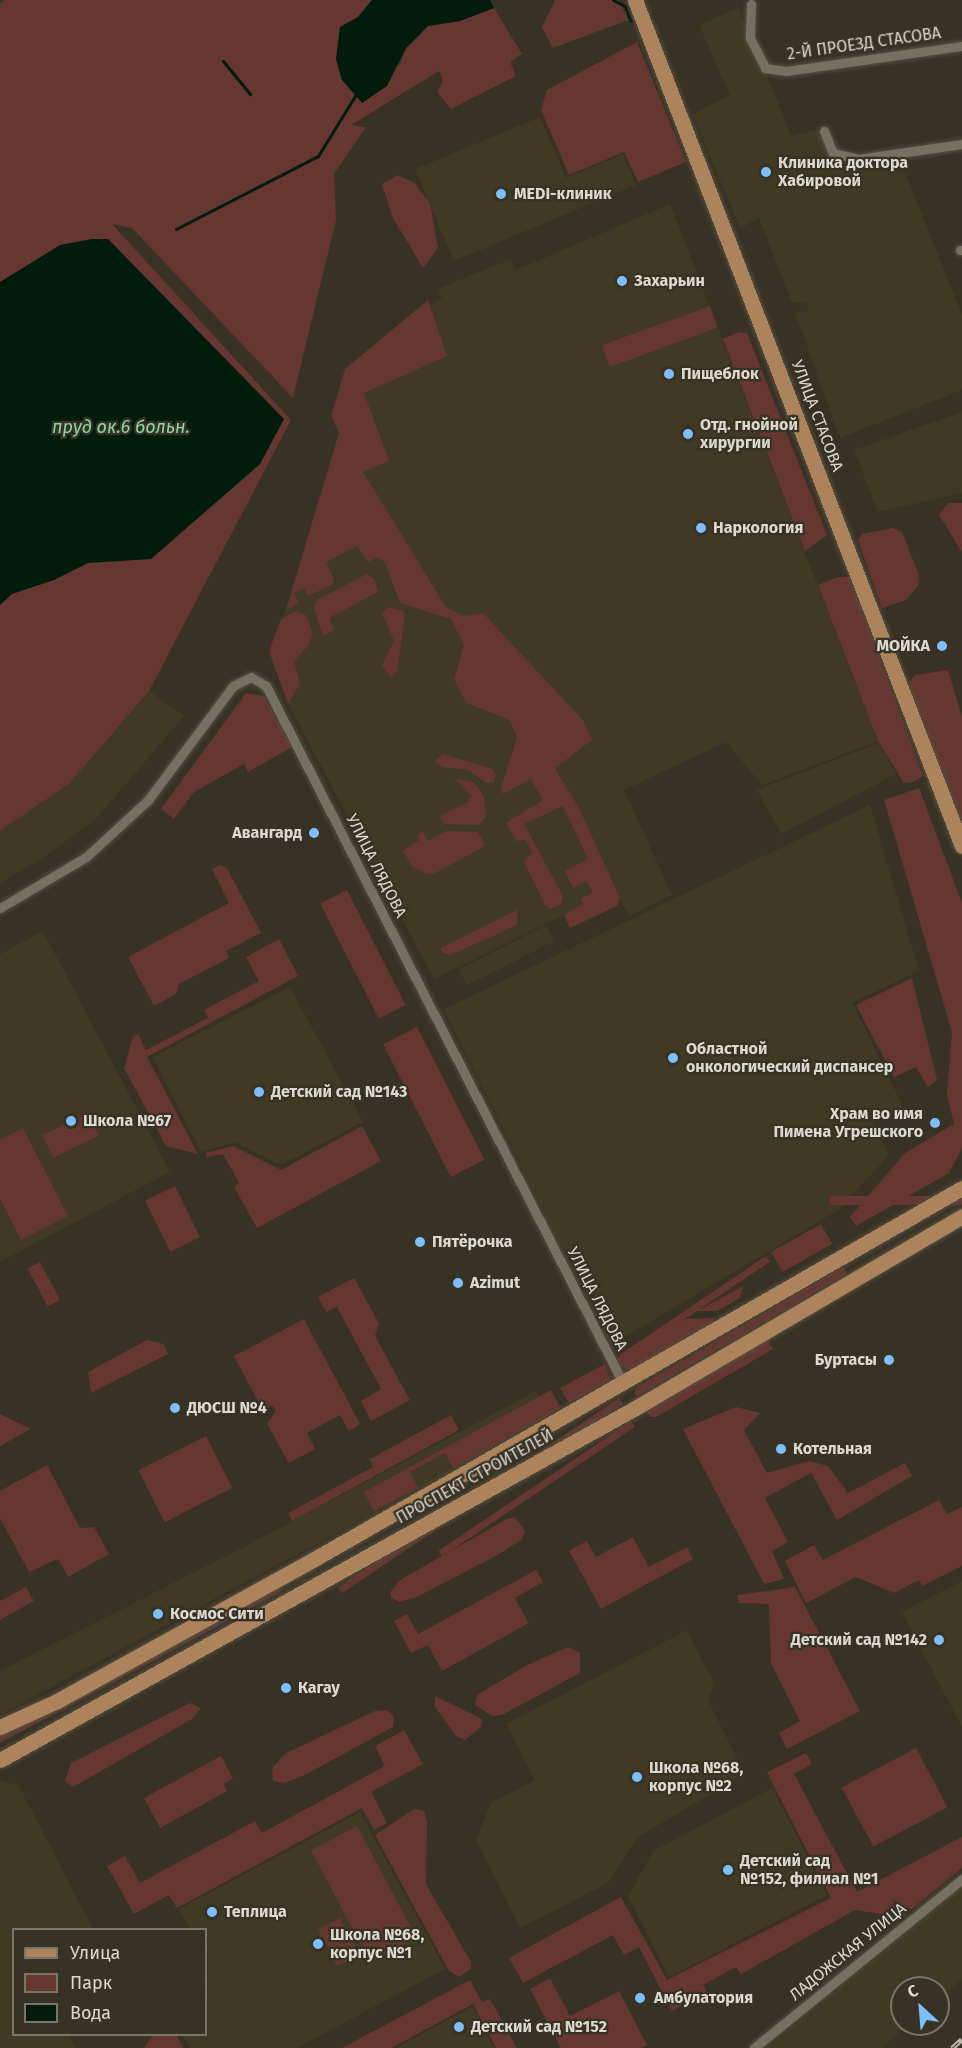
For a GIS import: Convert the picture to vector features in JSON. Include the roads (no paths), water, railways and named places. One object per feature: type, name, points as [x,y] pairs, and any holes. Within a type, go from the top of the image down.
[{"type":"main road","name":"УЛИЦА СТАСОВА","points":[[634,0],[962,846]]},
{"type":"main road","name":"ПРОСПЕКТ СТРОИТЕЛЕЙ","points":[[0,1727],[67,1695],[624,1385],[962,1188]]},
{"type":"main road","name":"ПРОСПЕКТ СТРОИТЕЛЕЙ","points":[[0,1760],[637,1407],[962,1216]]},
{"type":"street","name":"2-Й ПРОЕЗД СТАСОВА","points":[[751,4],[750,38],[765,68],[786,71],[962,46]]},
{"type":"street","points":[[824,131],[833,153],[858,159],[962,144]]},
{"type":"street","name":"УЛИЦА ЛЯДОВА","points":[[0,908],[86,856],[148,800],[233,686],[251,677],[266,686],[624,1385]]},
{"type":"street","name":"ЛАДОЖСКАЯ УЛИЦА","points":[[754,2048],[962,1879]]},
{"type":"water","points":[[372,0],[490,0],[494,8],[460,21],[428,26],[406,48],[387,86],[362,103],[342,80],[336,59],[340,27],[358,17]]},
{"type":"water","name":"пруд ок.6 больн.","points":[[92,239],[108,239],[284,419],[260,464],[151,559],[88,563],[54,580],[12,594],[0,605],[0,282],[60,245]]},
{"type":"waterway","points":[[613,0],[625,6],[631,21]]},
{"type":"waterway","points":[[223,61],[250,94]]},
{"type":"waterway","points":[[176,229],[318,156],[358,91]]},
{"type":"railway","points":[[952,2048],[962,2039]]},
{"type":"place","name":"Клиника доктора Хабировой","points":[[766,172]]},
{"type":"place","name":"MEDI-клиник","points":[[501,194]]},
{"type":"place","name":"Захарьин","points":[[622,281]]},
{"type":"place","name":"Пищеблок","points":[[669,374]]},
{"type":"place","name":"Отд. гнойной хирургии","points":[[688,434]]},
{"type":"place","name":"Наркология","points":[[701,528]]},
{"type":"place","name":"МОЙКА","points":[[942,646]]},
{"type":"place","name":"Авангард","points":[[314,833]]},
{"type":"place","name":"Областной онкологический диспансер","points":[[673,1058]]},
{"type":"place","name":"Детский сад №143","points":[[259,1092]]},
{"type":"place","name":"Школа №67","points":[[71,1121]]},
{"type":"place","name":"Храм во имя Пимена Угрешского","points":[[935,1123]]},
{"type":"place","name":"Пятёрочка","points":[[420,1242]]},
{"type":"place","name":"Azimut","points":[[458,1283]]},
{"type":"place","name":"Буртасы","points":[[889,1360]]},
{"type":"place","name":"ДЮСШ №4","points":[[175,1408]]},
{"type":"place","name":"Котельная","points":[[781,1449]]},
{"type":"place","name":"Космос Сити","points":[[158,1614]]},
{"type":"place","name":"Детский сад №142","points":[[939,1640]]},
{"type":"place","name":"Кагау","points":[[286,1688]]},
{"type":"place","name":"Школа №68, корпус №2","points":[[637,1777]]},
{"type":"place","name":"Детский сад №152, филиал №1","points":[[728,1870]]},
{"type":"place","name":"Теплица","points":[[212,1912]]},
{"type":"place","name":"Школа №68, корпус №1","points":[[318,1944]]},
{"type":"place","name":"Амбулатория","points":[[640,1998]]},
{"type":"place","name":"Детский сад №152","points":[[459,2027]]}]
